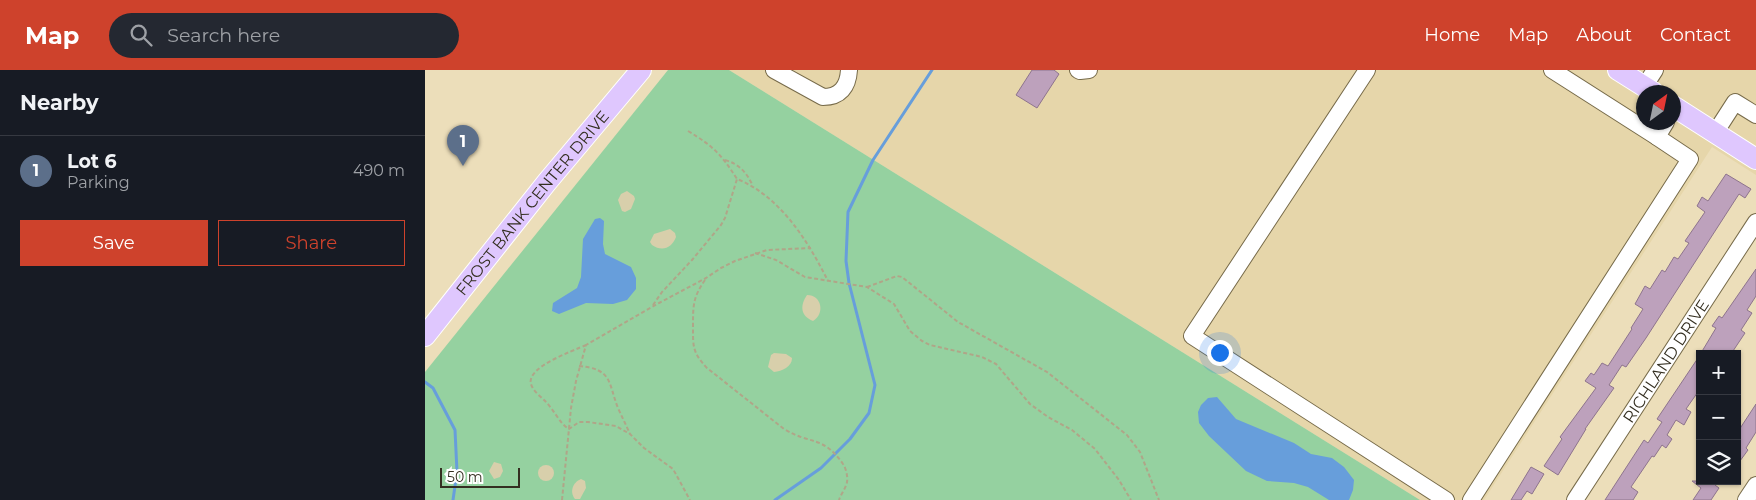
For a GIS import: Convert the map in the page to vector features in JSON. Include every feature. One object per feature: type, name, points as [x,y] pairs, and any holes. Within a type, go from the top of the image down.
[{"type":"main road","name":"FROST BANK CENTER DRIVE","points":[[425,336],[547,182],[641,70]]},
{"type":"main road","points":[[1618,70],[1641,85]]},
{"type":"main road","points":[[1681,116],[1715,133],[1756,159]]},
{"type":"street","points":[[774,70],[823,97],[832,97],[843,89],[848,80],[849,70]]},
{"type":"street","points":[[1078,70],[1080,72],[1089,70]]},
{"type":"street","points":[[1367,70],[1192,336],[1446,500]]},
{"type":"street","points":[[1471,500],[1690,159],[1552,70]]},
{"type":"street","points":[[1650,85],[1655,70]]},
{"type":"street","points":[[1715,133],[1735,102],[1756,115]]},
{"type":"street","points":[[1657,138],[1661,130]]},
{"type":"street","name":"RICHLAND DRIVE","points":[[1575,500],[1756,222]]},
{"type":"street","points":[[1746,500],[1756,485]]},
{"type":"path","points":[[688,131],[708,143],[725,160],[737,179],[752,185],[776,205],[811,248],[829,281]]},
{"type":"path","points":[[725,160],[734,163],[740,168],[747,175],[752,185]]},
{"type":"path","points":[[651,307],[721,225],[737,179]]},
{"type":"path","points":[[569,429],[533,389],[531,378],[538,368],[586,345],[721,268],[767,250],[811,248]]},
{"type":"path","points":[[755,254],[776,260],[805,278],[867,287],[895,304],[910,331],[922,341],[930,345],[982,357],[996,364],[1030,404],[1048,417],[1073,430],[1095,449],[1119,480],[1131,500]]},
{"type":"path","points":[[867,287],[897,276],[902,277],[959,322],[1047,372],[1130,439],[1140,452],[1159,500]]},
{"type":"path","points":[[706,278],[696,294],[693,309],[693,342],[694,350],[699,360],[784,429],[792,434],[829,447],[845,468],[848,481],[839,500]]},
{"type":"path","points":[[563,500],[574,390],[586,345]]},
{"type":"path","points":[[579,366],[596,369],[608,378],[618,408],[630,434]]},
{"type":"path","points":[[569,429],[579,422],[595,423],[616,426],[630,434],[644,448],[673,469],[691,500]]},
{"type":"shaded area","points":[[729,70],[1756,70],[1756,175],[1712,147],[1484,500],[1420,500]]},
{"type":"green space","points":[[668,70],[729,70],[1420,500],[425,500],[425,372]]},
{"type":"sand","points":[[627,191],[635,199],[631,209],[625,212],[622,211],[618,200],[621,194]]},
{"type":"sand","points":[[670,229],[675,233],[676,237],[672,244],[666,248],[652,245],[650,242],[654,234]]},
{"type":"sand","points":[[807,295],[816,298],[820,305],[819,314],[813,321],[806,316],[802,306]]},
{"type":"sand","points":[[774,353],[786,354],[792,358],[792,361],[783,370],[774,372],[768,367],[771,355]]},
{"type":"sand","points":[[494,462],[501,464],[503,471],[500,477],[494,479],[489,471]]},
{"type":"sand","points":[[546,465],[554,473],[546,481],[538,473]]},
{"type":"sand","points":[[581,479],[585,481],[586,488],[580,499],[575,499],[572,493],[573,488],[576,482]]},
{"type":"water","points":[[600,218],[604,221],[603,244],[605,254],[631,267],[636,278],[636,289],[627,300],[613,304],[586,303],[559,314],[552,311],[553,303],[577,288],[581,277],[583,239],[595,219]]},
{"type":"water","points":[[1217,397],[1236,419],[1294,443],[1311,454],[1332,458],[1344,467],[1354,480],[1349,500],[1329,500],[1308,487],[1294,483],[1267,481],[1246,471],[1209,436],[1199,423],[1198,412],[1201,405],[1208,398]]},
{"type":"building","points":[[1032,70],[1054,70],[1059,74],[1037,108],[1016,95]]},
{"type":"building","points":[[1726,174],[1751,189],[1745,198],[1739,194],[1646,338],[1626,367],[1622,365],[1609,385],[1614,388],[1585,429],[1558,475],[1544,466],[1562,439],[1560,437],[1596,388],[1585,381],[1591,373],[1594,375],[1602,363],[1608,366],[1643,309],[1635,304],[1645,286],[1650,289],[1662,270],[1665,272],[1674,257],[1678,259],[1689,243],[1685,241],[1705,212],[1697,206],[1702,197],[1708,201]]},
{"type":"building","points":[[1756,269],[1756,296],[1747,310],[1752,313],[1741,330],[1745,333],[1734,350],[1703,350],[1716,328],[1712,326],[1719,316],[1722,318]]},
{"type":"building","points":[[1696,361],[1696,395],[1686,409],[1691,412],[1684,425],[1676,420],[1667,435],[1672,439],[1666,448],[1662,445],[1654,457],[1652,456],[1631,487],[1638,492],[1633,500],[1605,500],[1644,440],[1648,443],[1662,422],[1657,419]]},
{"type":"building","points":[[1756,404],[1756,432],[1746,448],[1748,450],[1741,460],[1741,440],[1741,427]]},
{"type":"building","points":[[1531,467],[1544,474],[1532,494],[1527,491],[1521,500],[1511,500]]},
{"type":"building","points":[[1697,485],[1715,485],[1719,488],[1711,500],[1693,500],[1701,488]]},
{"type":"waterway","points":[[775,500],[821,468],[850,439],[869,413],[875,385],[849,283],[846,261],[848,212],[873,160],[932,70]]},
{"type":"waterway","points":[[425,382],[433,388],[455,430],[457,472],[453,500]]},
{"type":"place","name":"Lot 6","points":[[463,166]]}]
